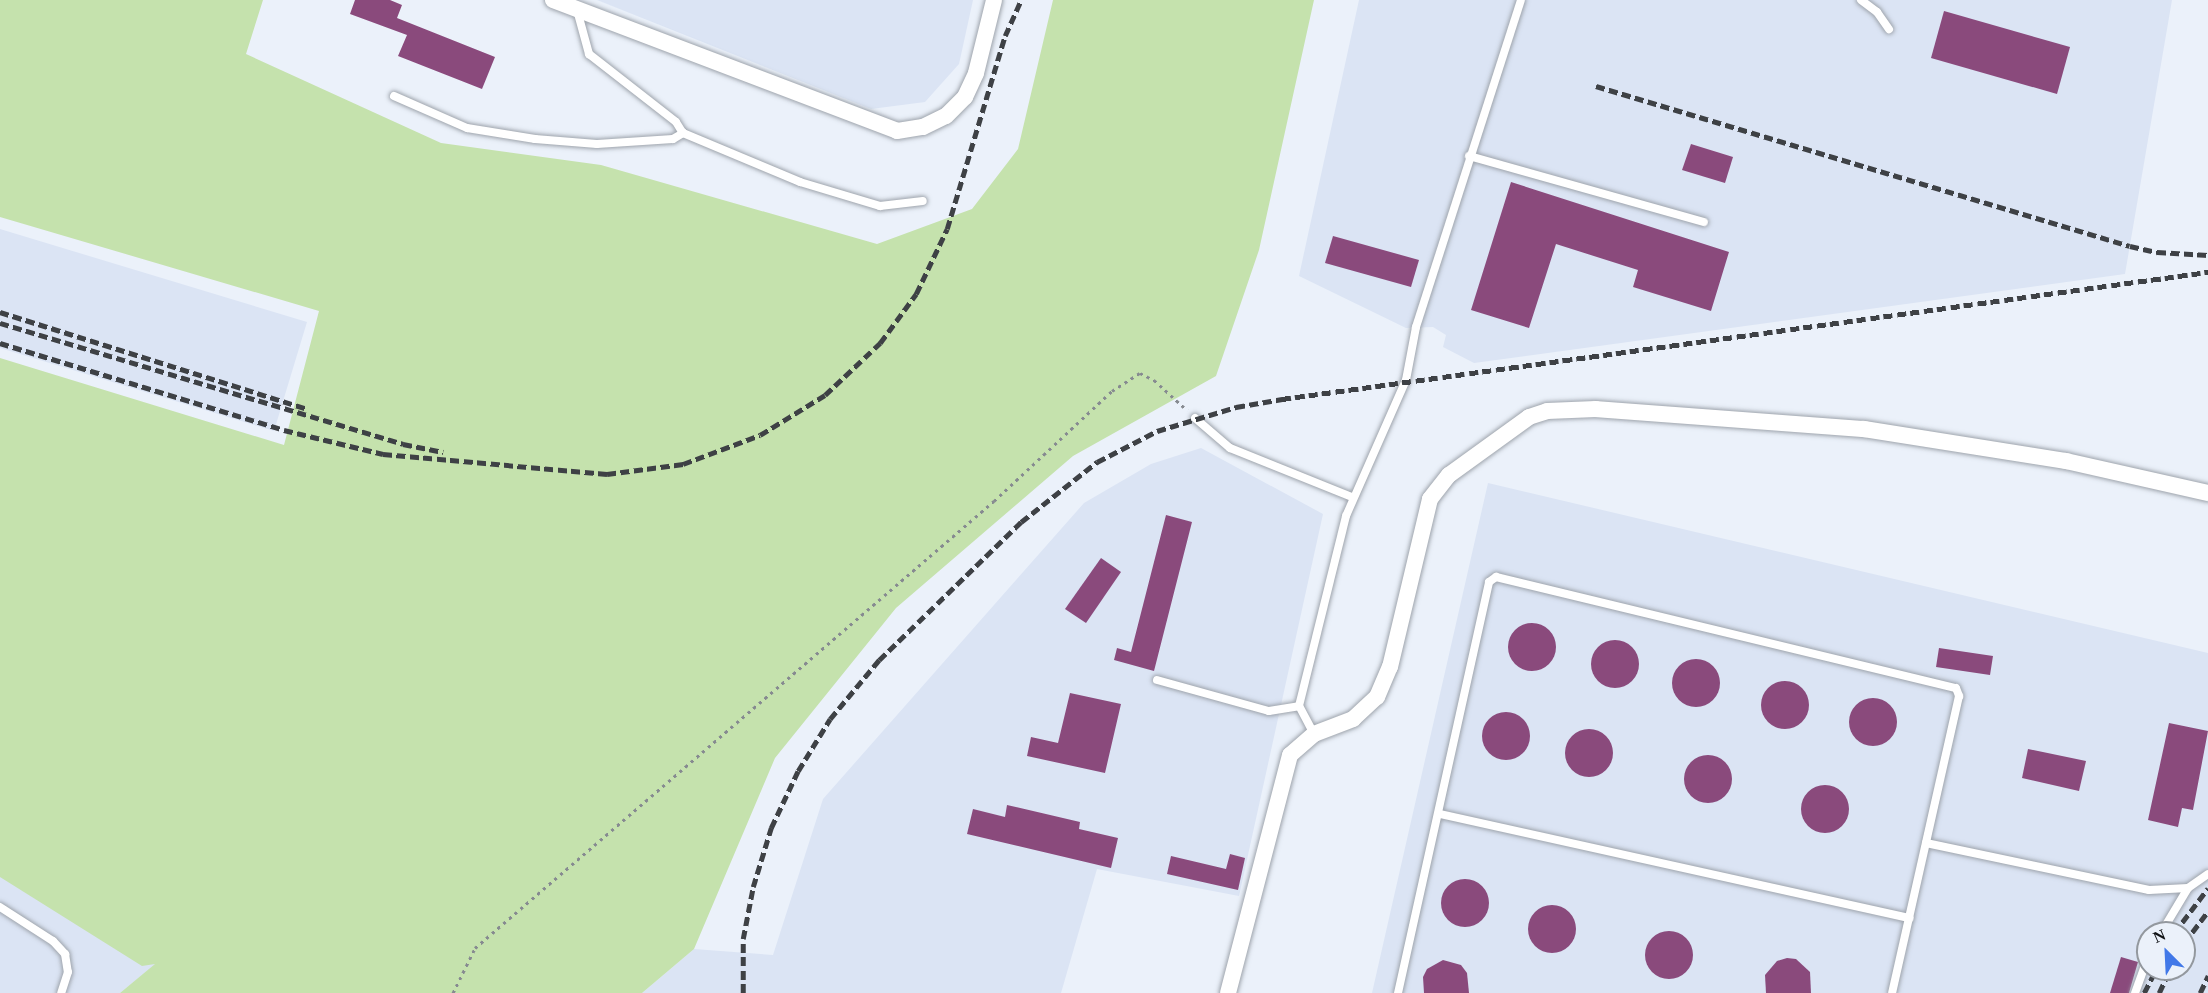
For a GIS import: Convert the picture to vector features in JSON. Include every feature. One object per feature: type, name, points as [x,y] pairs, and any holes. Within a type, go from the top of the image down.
[{"type":"street","points":[[552,0],[897,131],[923,128],[939,120],[965,97],[976,73],[994,0]]},
{"type":"street","points":[[1228,993],[1284,770],[1300,742],[1353,719],[1377,697],[1385,683],[1424,514],[1439,485],[1516,425],[1547,411],[1596,409],[1864,429],[2066,461],[2208,493]]},
{"type":"lane","points":[[1314,734],[1299,706],[1352,497],[1406,380],[1416,327],[1468,156],[1521,0]]},
{"type":"lane","points":[[1861,0],[1876,12],[1888,29]]},
{"type":"lane","points":[[577,10],[589,54],[676,122],[683,133],[800,182],[880,206],[923,201]]},
{"type":"lane","points":[[394,96],[467,128],[535,139],[597,144],[673,139],[683,133]]},
{"type":"lane","points":[[1468,156],[1704,222]]},
{"type":"lane","points":[[1195,418],[1230,448],[1352,497]]},
{"type":"lane","points":[[1398,993],[1440,814],[1489,582],[1496,578],[1949,683],[1959,696],[1892,993]]},
{"type":"lane","points":[[1157,680],[1269,711],[1299,706]]},
{"type":"lane","points":[[1440,814],[1910,918]]},
{"type":"lane","points":[[1926,843],[2149,890],[2188,888]]},
{"type":"lane","points":[[2168,921],[2188,888],[2208,874]]},
{"type":"lane","points":[[0,908],[53,941],[64,954],[68,972],[61,993]]},
{"type":"path","points":[[453,993],[475,948],[994,501],[1112,391],[1140,373],[1154,380],[1195,418]]},
{"type":"shaded area","points":[[597,0],[973,0],[959,64],[925,102],[871,109]]},
{"type":"shaded area","points":[[1359,0],[2172,0],[2125,274],[1474,363],[1443,347],[1446,335],[1433,327],[1406,328],[1299,276]]},
{"type":"shaded area","points":[[0,229],[307,322],[274,431],[0,348]]},
{"type":"shaded area","points":[[1201,448],[1323,514],[1239,896],[1097,869],[1061,993],[642,993],[694,949],[773,955],[823,799],[1084,503],[1151,464]]},
{"type":"shaded area","points":[[1488,483],[2208,653],[2208,993],[1372,993]]},
{"type":"shaded area","points":[[0,868],[156,964],[120,993],[0,993]]},
{"type":"green space","points":[[0,0],[263,0],[246,54],[441,143],[601,165],[877,244],[972,209],[1018,149],[1053,0],[1314,0],[1259,250],[1216,376],[1073,456],[896,608],[775,758],[694,949],[642,993],[120,993],[155,964],[142,966],[0,877],[0,358],[284,445],[319,311],[0,217]]},
{"type":"building","points":[[355,0],[390,0],[402,5],[397,18],[495,57],[482,89],[398,56],[407,35],[350,14]]},
{"type":"building","points":[[1944,11],[2070,47],[2057,94],[1931,58]]},
{"type":"building","points":[[1691,144],[1733,157],[1725,183],[1682,170]]},
{"type":"building","points":[[1511,182],[1729,252],[1711,311],[1633,287],[1638,270],[1556,244],[1529,328],[1471,310]]},
{"type":"building","points":[[1333,236],[1419,260],[1411,287],[1325,263]]},
{"type":"building","points":[[1166,515],[1192,522],[1154,671],[1114,660],[1117,648],[1131,652]]},
{"type":"building","points":[[1101,558],[1121,572],[1086,623],[1065,609]]},
{"type":"building","points":[[1527,623],[1537,623],[1549,630],[1556,642],[1556,652],[1549,664],[1537,671],[1527,671],[1512,660],[1508,652],[1508,642],[1519,627]]},
{"type":"building","points":[[1610,640],[1620,640],[1632,647],[1639,659],[1639,669],[1632,681],[1620,688],[1610,688],[1595,677],[1591,669],[1591,659],[1602,644]]},
{"type":"building","points":[[1939,648],[1993,656],[1990,675],[1936,667]]},
{"type":"building","points":[[1691,659],[1701,659],[1713,666],[1720,678],[1720,688],[1713,700],[1701,707],[1691,707],[1676,696],[1672,688],[1672,678],[1683,663]]},
{"type":"building","points":[[1780,681],[1790,681],[1802,688],[1809,700],[1809,710],[1802,722],[1790,729],[1780,729],[1765,718],[1761,710],[1761,700],[1772,685]]},
{"type":"building","points":[[1070,693],[1121,704],[1105,773],[1027,756],[1031,737],[1058,743]]},
{"type":"building","points":[[1868,698],[1878,698],[1890,705],[1897,717],[1897,727],[1890,739],[1878,746],[1868,746],[1853,735],[1849,727],[1849,717],[1860,702]]},
{"type":"building","points":[[1501,712],[1511,712],[1523,719],[1530,731],[1530,741],[1523,753],[1511,760],[1501,760],[1486,749],[1482,741],[1482,731],[1493,716]]},
{"type":"building","points":[[2169,723],[2208,731],[2193,810],[2182,808],[2178,827],[2148,820]]},
{"type":"building","points":[[1584,729],[1594,729],[1606,736],[1613,748],[1613,758],[1606,770],[1594,777],[1584,777],[1569,766],[1565,758],[1565,748],[1576,733]]},
{"type":"building","points":[[2028,749],[2086,761],[2079,791],[2022,778]]},
{"type":"building","points":[[1703,755],[1713,755],[1725,762],[1732,774],[1732,784],[1725,796],[1713,803],[1703,803],[1688,792],[1684,784],[1684,774],[1695,759]]},
{"type":"building","points":[[1820,785],[1830,785],[1842,792],[1849,804],[1849,814],[1842,826],[1830,833],[1820,833],[1805,822],[1801,814],[1801,804],[1812,789]]},
{"type":"building","points":[[1007,805],[1080,822],[1079,829],[1118,838],[1111,868],[967,834],[973,809],[1005,817]]},
{"type":"building","points":[[1230,854],[1245,858],[1238,890],[1167,874],[1171,856],[1226,869]]},
{"type":"building","points":[[1465,879],[1482,886],[1489,903],[1482,920],[1465,927],[1448,920],[1441,903],[1448,886]]},
{"type":"building","points":[[1547,905],[1557,905],[1569,912],[1576,924],[1576,934],[1569,946],[1557,953],[1547,953],[1532,942],[1528,934],[1528,924],[1539,909]]},
{"type":"building","points":[[1664,931],[1674,931],[1686,938],[1693,950],[1693,960],[1686,972],[1674,979],[1664,979],[1649,968],[1645,960],[1645,950],[1656,935]]},
{"type":"building","points":[[2121,957],[2136,961],[2129,993],[2110,993]]},
{"type":"building","points":[[1787,958],[1796,959],[1810,972],[1811,993],[1766,993],[1765,975],[1777,961]]},
{"type":"building","points":[[1443,960],[1461,965],[1467,973],[1469,993],[1424,993],[1423,977],[1427,969]]},
{"type":"railway","points":[[0,343],[284,430],[383,454],[607,474],[683,464],[760,435],[825,395],[880,343],[916,294],[947,229],[1005,36],[1021,0]]},
{"type":"railway","points":[[1596,86],[2130,246],[2157,252],[2208,255]]},
{"type":"railway","points":[[743,993],[743,939],[753,887],[771,828],[798,771],[830,719],[879,660],[1021,522],[1097,462],[1157,431],[1236,407],[1282,399],[2208,272]]},
{"type":"railway","points":[[0,312],[308,409]]},
{"type":"railway","points":[[0,323],[403,444],[443,452]]},
{"type":"railway","points":[[2183,921],[2208,888]]},
{"type":"railway","points":[[2196,927],[2208,911]]},
{"type":"railway","points":[[2200,993],[2208,976]]},
{"type":"railway","points":[[2144,993],[2150,981]]},
{"type":"railway","points":[[2159,993],[2164,981]]}]
